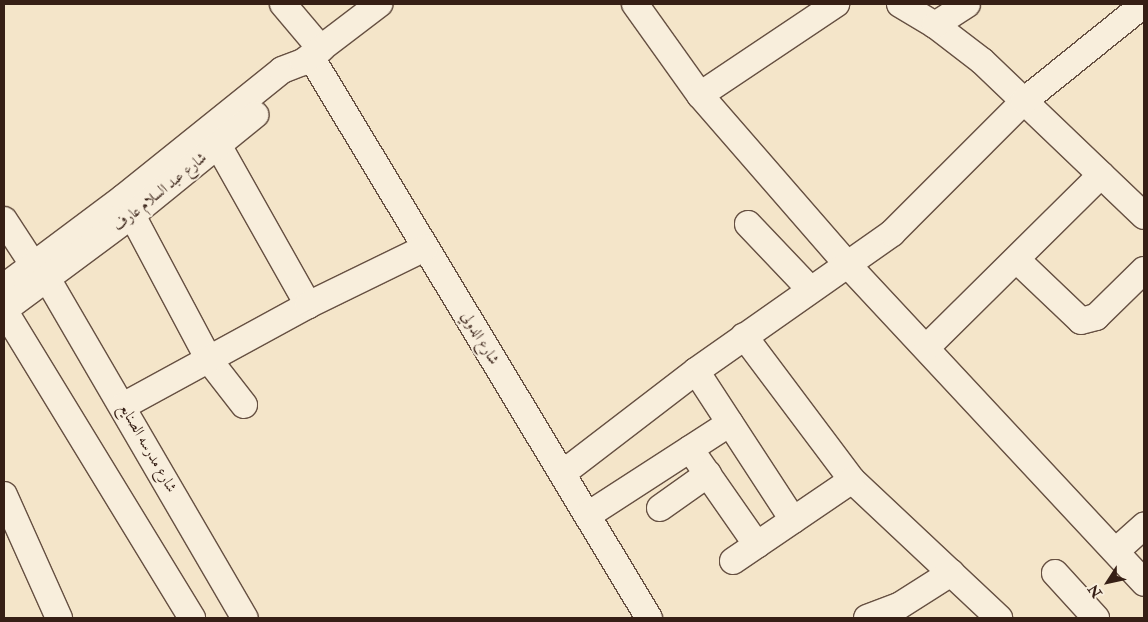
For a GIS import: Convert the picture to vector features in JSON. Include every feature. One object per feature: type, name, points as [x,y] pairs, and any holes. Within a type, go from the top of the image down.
[{"type":"street","name":"شارع الدولي","points":[[283,4],[425,248],[563,473],[649,618]]},
{"type":"street","name":"شارع عبد السلام عارف","points":[[4,310],[41,273],[282,70],[312,56],[378,4]]},
{"type":"street","points":[[635,4],[700,95],[847,264],[928,347],[1144,583]]},
{"type":"street","points":[[700,95],[836,4]]},
{"type":"street","points":[[900,4],[935,25],[982,61],[1144,216]]},
{"type":"street","points":[[935,25],[967,4]]},
{"type":"street","points":[[563,473],[696,371],[892,233],[1024,101],[1144,4]]},
{"type":"street","name":"شارع عبد السلام عارف","points":[[4,286],[41,273],[132,215],[297,79],[312,56]]},
{"type":"street","points":[[218,145],[308,305]]},
{"type":"street","points":[[928,347],[1101,175]]},
{"type":"street","points":[[132,215],[209,360],[244,405]]},
{"type":"street","name":"شارع مدرسه الصنايع","points":[[4,220],[41,273],[123,406],[245,618]]},
{"type":"street","points":[[748,224],[810,289]]},
{"type":"street","points":[[123,406],[308,305],[425,248]]},
{"type":"street","points":[[1017,260],[1081,321],[1096,317],[1144,270]]},
{"type":"street","points":[[4,310],[192,618]]},
{"type":"street","points":[[744,336],[852,480],[999,618]]},
{"type":"street","points":[[696,371],[793,520]]},
{"type":"street","points":[[588,515],[730,423]]},
{"type":"street","points":[[690,449],[757,545]]},
{"type":"street","points":[[660,508],[708,474]]},
{"type":"street","points":[[733,562],[852,480]]},
{"type":"street","points":[[4,495],[59,618]]},
{"type":"street","points":[[1116,551],[1144,526]]},
{"type":"street","points":[[867,618],[905,612],[951,573]]},
{"type":"street","points":[[1055,573],[1096,618]]}]
